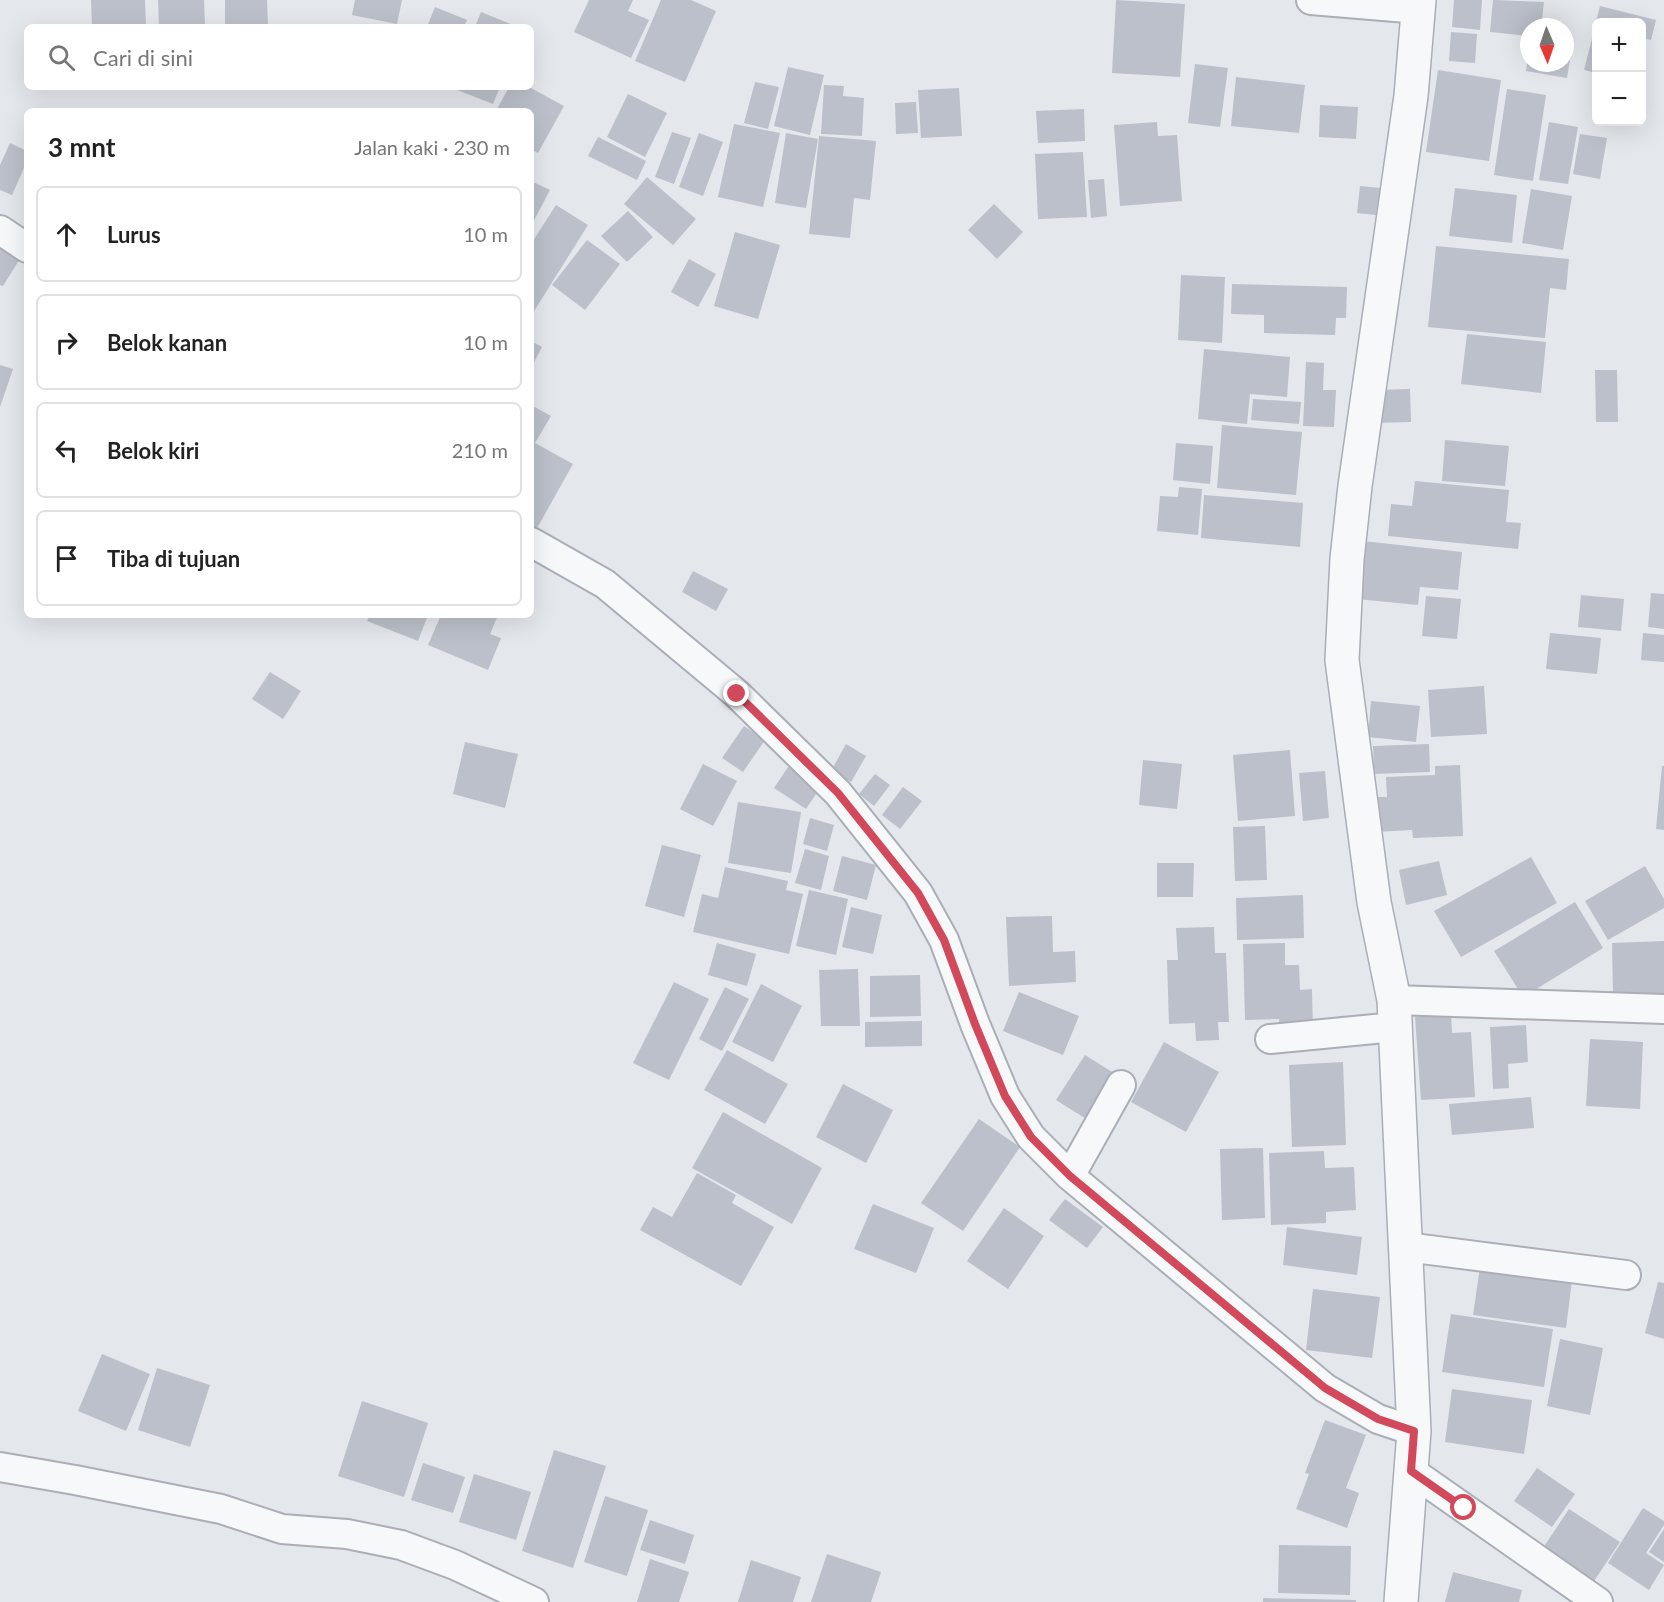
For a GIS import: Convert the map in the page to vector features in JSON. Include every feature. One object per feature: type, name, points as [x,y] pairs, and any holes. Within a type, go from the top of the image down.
[{"type":"street","points":[[1311,0],[1419,5],[1411,96],[1355,486],[1347,559],[1342,660],[1374,902],[1395,1014],[1414,1431],[1401,1602]]},
{"type":"street","points":[[0,230],[24,246]]},
{"type":"street","points":[[534,544],[604,584],[737,694],[838,793],[918,893],[944,940],[1005,1096],[1031,1137],[1070,1176],[1325,1388],[1378,1419],[1414,1431]]},
{"type":"street","points":[[1270,1039],[1395,1014],[1664,1009]]},
{"type":"street","points":[[1070,1176],[1121,1085]]},
{"type":"street","points":[[1406,1247],[1626,1275]]},
{"type":"street","points":[[0,1467],[221,1509],[282,1529],[347,1534],[400,1545],[454,1565],[534,1602]]},
{"type":"street","points":[[1411,1471],[1598,1602]]},
{"type":"building","points":[[91,0],[145,0],[146,24],[92,24]]},
{"type":"building","points":[[158,0],[204,0],[205,24],[159,24]]},
{"type":"building","points":[[225,0],[267,0],[268,24],[225,24]]},
{"type":"building","points":[[355,0],[402,0],[397,24],[352,15]]},
{"type":"building","points":[[589,0],[633,0],[628,11],[649,20],[631,58],[574,32]]},
{"type":"building","points":[[661,0],[691,0],[716,11],[685,82],[635,61]]},
{"type":"building","points":[[1116,0],[1185,4],[1180,77],[1112,73]]},
{"type":"building","points":[[1454,0],[1482,0],[1480,30],[1452,27]]},
{"type":"building","points":[[1493,0],[1544,2],[1542,18],[1520,18],[1520,35],[1490,32]]},
{"type":"building","points":[[1600,6],[1656,20],[1651,40],[1646,39],[1646,18],[1597,18]]},
{"type":"building","points":[[435,7],[467,20],[465,24],[428,24]]},
{"type":"building","points":[[481,12],[511,24],[476,24]]},
{"type":"building","points":[[1451,32],[1477,34],[1475,63],[1449,61]]},
{"type":"building","points":[[1592,39],[1592,72],[1584,70]]},
{"type":"building","points":[[1195,64],[1228,68],[1220,127],[1188,123]]},
{"type":"building","points":[[788,67],[824,75],[810,135],[774,126]]},
{"type":"building","points":[[1438,70],[1501,80],[1489,161],[1426,152]]},
{"type":"building","points":[[1532,72],[1568,72],[1567,78]]},
{"type":"building","points":[[1236,77],[1305,85],[1299,133],[1231,126]]},
{"type":"building","points":[[755,82],[779,87],[768,129],[744,123]]},
{"type":"building","points":[[824,85],[844,86],[843,96],[864,98],[862,136],[821,134]]},
{"type":"building","points":[[959,88],[962,136],[921,138],[918,90]]},
{"type":"building","points":[[1507,89],[1546,95],[1533,181],[1494,175]]},
{"type":"building","points":[[458,90],[499,90],[493,104]]},
{"type":"building","points":[[507,90],[534,90],[564,106],[538,153],[534,151],[534,108],[498,108]]},
{"type":"building","points":[[628,94],[667,113],[645,157],[607,137]]},
{"type":"building","points":[[916,102],[918,133],[896,134],[895,103]]},
{"type":"building","points":[[1320,105],[1358,107],[1356,139],[1319,137]]},
{"type":"building","points":[[1084,109],[1085,141],[1038,143],[1036,111]]},
{"type":"building","points":[[1157,122],[1158,136],[1177,135],[1182,201],[1120,206],[1114,125]]},
{"type":"building","points":[[1549,122],[1578,127],[1568,184],[1539,180]]},
{"type":"building","points":[[734,124],[780,133],[763,207],[718,197]]},
{"type":"building","points":[[672,132],[691,138],[674,184],[655,177]]},
{"type":"building","points":[[699,133],[723,142],[703,196],[679,187]]},
{"type":"building","points":[[786,133],[818,139],[806,208],[775,203]]},
{"type":"building","points":[[1580,134],[1607,138],[1600,179],[1573,174]]},
{"type":"building","points":[[819,136],[876,141],[870,200],[854,198],[850,238],[809,234]]},
{"type":"building","points":[[598,137],[646,161],[637,180],[588,156]]},
{"type":"building","points":[[10,143],[24,150],[24,168],[12,195],[0,190],[0,165]]},
{"type":"building","points":[[1083,152],[1087,217],[1038,219],[1035,154]]},
{"type":"building","points":[[647,177],[696,219],[673,245],[624,204]]},
{"type":"building","points":[[1104,179],[1107,216],[1091,218],[1088,180]]},
{"type":"building","points":[[534,182],[550,190],[534,220]]},
{"type":"building","points":[[1360,186],[1380,188],[1376,215],[1357,213]]},
{"type":"building","points":[[1455,188],[1517,195],[1512,243],[1449,236]]},
{"type":"building","points":[[1531,189],[1572,196],[1563,250],[1522,243]]},
{"type":"building","points":[[994,204],[1023,232],[997,259],[968,230]]},
{"type":"building","points":[[556,205],[588,225],[534,311],[534,239]]},
{"type":"building","points":[[628,211],[653,237],[627,262],[601,236]]},
{"type":"building","points":[[735,232],[780,245],[758,319],[714,306]]},
{"type":"building","points":[[587,240],[620,264],[585,310],[552,285]]},
{"type":"building","points":[[0,244],[21,257],[3,286],[0,285]]},
{"type":"building","points":[[1436,246],[1569,259],[1566,290],[1550,288],[1545,338],[1428,327]]},
{"type":"building","points":[[689,259],[716,274],[698,307],[671,292]]},
{"type":"building","points":[[1181,275],[1225,277],[1222,343],[1178,340]]},
{"type":"building","points":[[1232,284],[1347,287],[1346,318],[1336,318],[1335,335],[1264,333],[1264,315],[1231,314]]},
{"type":"building","points":[[1467,334],[1546,342],[1541,393],[1461,384]]},
{"type":"building","points":[[534,343],[542,347],[534,362]]},
{"type":"building","points":[[1204,349],[1290,357],[1287,397],[1250,394],[1247,424],[1198,419]]},
{"type":"building","points":[[1306,362],[1324,363],[1323,390],[1336,390],[1334,427],[1303,426]]},
{"type":"building","points":[[0,365],[13,369],[0,407]]},
{"type":"building","points":[[1595,370],[1617,370],[1618,422],[1596,422]]},
{"type":"building","points":[[1410,389],[1411,422],[1373,423],[1372,390]]},
{"type":"building","points":[[1253,399],[1301,402],[1299,424],[1251,420]]},
{"type":"building","points":[[534,407],[551,416],[535,443],[573,464],[536,530],[534,529]]},
{"type":"building","points":[[1222,425],[1302,432],[1296,495],[1217,488]]},
{"type":"building","points":[[1445,440],[1509,446],[1505,486],[1442,481]]},
{"type":"building","points":[[1176,443],[1213,446],[1210,484],[1173,480]]},
{"type":"building","points":[[1415,481],[1509,490],[1506,522],[1521,523],[1518,549],[1388,536],[1391,504],[1412,506]]},
{"type":"building","points":[[1179,487],[1202,489],[1198,535],[1157,531],[1160,496],[1178,497]]},
{"type":"building","points":[[1204,495],[1303,503],[1300,547],[1201,538]]},
{"type":"building","points":[[1363,541],[1462,552],[1458,590],[1420,587],[1418,605],[1357,599]]},
{"type":"building","points":[[693,571],[728,589],[716,611],[682,592]]},
{"type":"building","points":[[1651,593],[1664,594],[1664,629],[1648,627]]},
{"type":"building","points":[[1581,595],[1624,599],[1621,631],[1578,627]]},
{"type":"building","points":[[1426,596],[1461,599],[1457,639],[1422,636]]},
{"type":"building","points":[[368,618],[427,618],[418,641],[367,621]]},
{"type":"building","points":[[440,618],[497,618],[490,634],[501,638],[488,670],[428,645]]},
{"type":"building","points":[[1550,633],[1601,638],[1597,674],[1546,669]]},
{"type":"building","points":[[1643,633],[1664,635],[1664,662],[1641,660]]},
{"type":"building","points":[[270,672],[301,691],[283,719],[252,699]]},
{"type":"building","points":[[1484,686],[1487,734],[1431,737],[1428,690]]},
{"type":"building","points":[[1371,701],[1420,706],[1416,742],[1368,737]]},
{"type":"building","points":[[744,726],[765,740],[743,772],[722,758]]},
{"type":"building","points":[[465,742],[518,754],[505,808],[453,794]]},
{"type":"building","points":[[846,744],[866,756],[851,782],[831,771]]},
{"type":"building","points":[[1429,744],[1430,772],[1374,774],[1373,746]]},
{"type":"building","points":[[1290,750],[1295,816],[1238,821],[1233,755]]},
{"type":"building","points":[[1143,760],[1182,764],[1177,809],[1139,805]]},
{"type":"building","points":[[703,764],[737,781],[713,826],[680,809]]},
{"type":"building","points":[[1460,765],[1463,836],[1413,838],[1412,830],[1374,832],[1373,797],[1387,797],[1386,777],[1435,775],[1435,766]]},
{"type":"building","points":[[1662,766],[1664,766],[1664,830],[1656,829]]},
{"type":"building","points":[[788,767],[820,788],[806,809],[774,788]]},
{"type":"building","points":[[1325,771],[1329,818],[1303,821],[1299,773]]},
{"type":"building","points":[[875,774],[890,785],[874,806],[859,794]]},
{"type":"building","points":[[903,787],[922,801],[900,829],[882,815]]},
{"type":"building","points":[[738,802],[801,812],[791,873],[728,863]]},
{"type":"building","points":[[810,818],[834,825],[827,851],[803,844]]},
{"type":"building","points":[[1265,826],[1267,880],[1235,881],[1233,827]]},
{"type":"building","points":[[662,845],[701,855],[684,917],[645,906]]},
{"type":"building","points":[[805,849],[829,856],[821,890],[795,883]]},
{"type":"building","points":[[842,856],[876,865],[867,900],[833,891]]},
{"type":"building","points":[[1531,857],[1557,903],[1461,957],[1434,911]]},
{"type":"building","points":[[1439,861],[1447,895],[1406,905],[1399,870]]},
{"type":"building","points":[[1157,863],[1194,863],[1193,897],[1157,897]]},
{"type":"building","points":[[1645,866],[1664,899],[1664,908],[1608,940],[1585,901]]},
{"type":"building","points":[[725,867],[788,881],[786,890],[803,894],[789,954],[693,932],[702,894],[718,898]]},
{"type":"building","points":[[809,890],[848,899],[836,955],[796,946]]},
{"type":"building","points":[[1303,895],[1304,938],[1237,940],[1236,898]]},
{"type":"building","points":[[1575,902],[1603,948],[1523,997],[1494,951]]},
{"type":"building","points":[[851,907],[882,915],[873,954],[842,947]]},
{"type":"building","points":[[1052,916],[1053,952],[1075,951],[1076,982],[1009,986],[1006,917]]},
{"type":"building","points":[[1214,927],[1215,953],[1226,953],[1229,1022],[1218,1022],[1219,1040],[1196,1041],[1195,1023],[1169,1024],[1167,960],[1178,960],[1176,928]]},
{"type":"building","points":[[1664,941],[1664,993],[1613,995],[1612,943]]},
{"type":"building","points":[[717,943],[756,954],[747,986],[708,975]]},
{"type":"building","points":[[1285,943],[1285,965],[1299,965],[1300,990],[1312,989],[1313,1030],[1279,1031],[1279,1019],[1245,1020],[1243,944]]},
{"type":"building","points":[[858,969],[860,1026],[821,1026],[819,970]]},
{"type":"building","points":[[920,975],[921,1016],[870,1017],[870,976]]},
{"type":"building","points":[[674,982],[709,999],[669,1080],[633,1063]]},
{"type":"building","points":[[761,984],[802,1006],[773,1062],[732,1042]]},
{"type":"building","points":[[725,987],[749,999],[722,1051],[699,1039]]},
{"type":"building","points":[[1019,992],[1079,1016],[1063,1055],[1003,1031]]},
{"type":"building","points":[[1451,1014],[1452,1033],[1471,1032],[1475,1097],[1421,1100],[1415,1017]]},
{"type":"building","points":[[922,1021],[922,1046],[865,1047],[865,1022]]},
{"type":"building","points":[[1526,1025],[1528,1062],[1508,1064],[1509,1088],[1493,1089],[1490,1027]]},
{"type":"building","points":[[1590,1039],[1643,1042],[1640,1109],[1586,1106]]},
{"type":"building","points":[[1164,1042],[1219,1072],[1186,1132],[1131,1102]]},
{"type":"building","points":[[727,1050],[788,1084],[765,1124],[704,1090]]},
{"type":"building","points":[[1085,1055],[1117,1075],[1088,1120],[1056,1100]]},
{"type":"building","points":[[1343,1062],[1346,1145],[1292,1147],[1289,1065]]},
{"type":"building","points":[[843,1084],[893,1110],[866,1163],[816,1137]]},
{"type":"building","points":[[1531,1097],[1534,1128],[1452,1135],[1449,1104]]},
{"type":"building","points":[[723,1112],[822,1168],[792,1224],[692,1168]]},
{"type":"building","points":[[979,1119],[1020,1147],[963,1231],[921,1203]]},
{"type":"building","points":[[1263,1148],[1265,1218],[1222,1220],[1220,1149]]},
{"type":"building","points":[[1324,1151],[1325,1168],[1354,1167],[1356,1210],[1326,1212],[1326,1223],[1271,1225],[1269,1153]]},
{"type":"building","points":[[697,1173],[736,1195],[732,1203],[774,1227],[741,1286],[640,1230],[653,1207],[672,1217]]},
{"type":"building","points":[[1065,1199],[1103,1227],[1087,1248],[1049,1220]]},
{"type":"building","points":[[873,1204],[934,1228],[916,1273],[854,1249]]},
{"type":"building","points":[[1004,1208],[1044,1236],[1008,1289],[967,1261]]},
{"type":"building","points":[[1287,1227],[1362,1237],[1357,1275],[1283,1265]]},
{"type":"building","points":[[1480,1267],[1572,1280],[1566,1328],[1473,1315]]},
{"type":"building","points":[[1658,1282],[1664,1283],[1664,1339],[1645,1333]]},
{"type":"building","points":[[1313,1289],[1380,1297],[1372,1358],[1306,1350]]},
{"type":"building","points":[[1451,1314],[1553,1329],[1544,1387],[1442,1372]]},
{"type":"building","points":[[1560,1339],[1603,1348],[1590,1415],[1547,1406]]},
{"type":"building","points":[[102,1354],[150,1374],[126,1431],[78,1411]]},
{"type":"building","points":[[157,1368],[210,1385],[190,1447],[138,1430]]},
{"type":"building","points":[[1452,1389],[1532,1400],[1524,1454],[1445,1442]]},
{"type":"building","points":[[362,1401],[428,1423],[404,1497],[338,1476]]},
{"type":"building","points":[[1325,1420],[1366,1435],[1346,1488],[1359,1493],[1347,1528],[1296,1509],[1309,1474],[1305,1473]]},
{"type":"building","points":[[554,1450],[606,1466],[573,1568],[522,1551]]},
{"type":"building","points":[[423,1463],[465,1477],[453,1513],[411,1500]]},
{"type":"building","points":[[1537,1468],[1575,1494],[1552,1527],[1514,1501]]},
{"type":"building","points":[[474,1474],[531,1492],[516,1540],[459,1522]]},
{"type":"building","points":[[605,1496],[648,1510],[627,1576],[584,1562]]},
{"type":"building","points":[[1643,1508],[1664,1521],[1664,1525],[1646,1553],[1664,1565],[1649,1590],[1608,1563]]},
{"type":"building","points":[[1569,1509],[1620,1542],[1594,1581],[1543,1548]]},
{"type":"building","points":[[650,1520],[694,1535],[685,1564],[640,1550]]},
{"type":"building","points":[[1664,1529],[1664,1562],[1649,1552]]},
{"type":"building","points":[[1279,1545],[1351,1546],[1350,1595],[1278,1593]]},
{"type":"building","points":[[827,1554],[881,1572],[871,1602],[811,1602]]},
{"type":"building","points":[[650,1559],[689,1572],[679,1602],[637,1602]]},
{"type":"building","points":[[751,1560],[801,1577],[793,1602],[738,1602]]},
{"type":"building","points":[[1453,1572],[1522,1590],[1519,1602],[1445,1602]]},
{"type":"building","points":[[1263,1598],[1356,1600],[1356,1602],[1263,1602]]},
{"type":"route","points":[[737,694],[838,793],[918,893],[944,940],[1005,1096],[1031,1137],[1070,1176],[1325,1388],[1378,1419],[1414,1431],[1411,1471],[1464,1508]]}]
